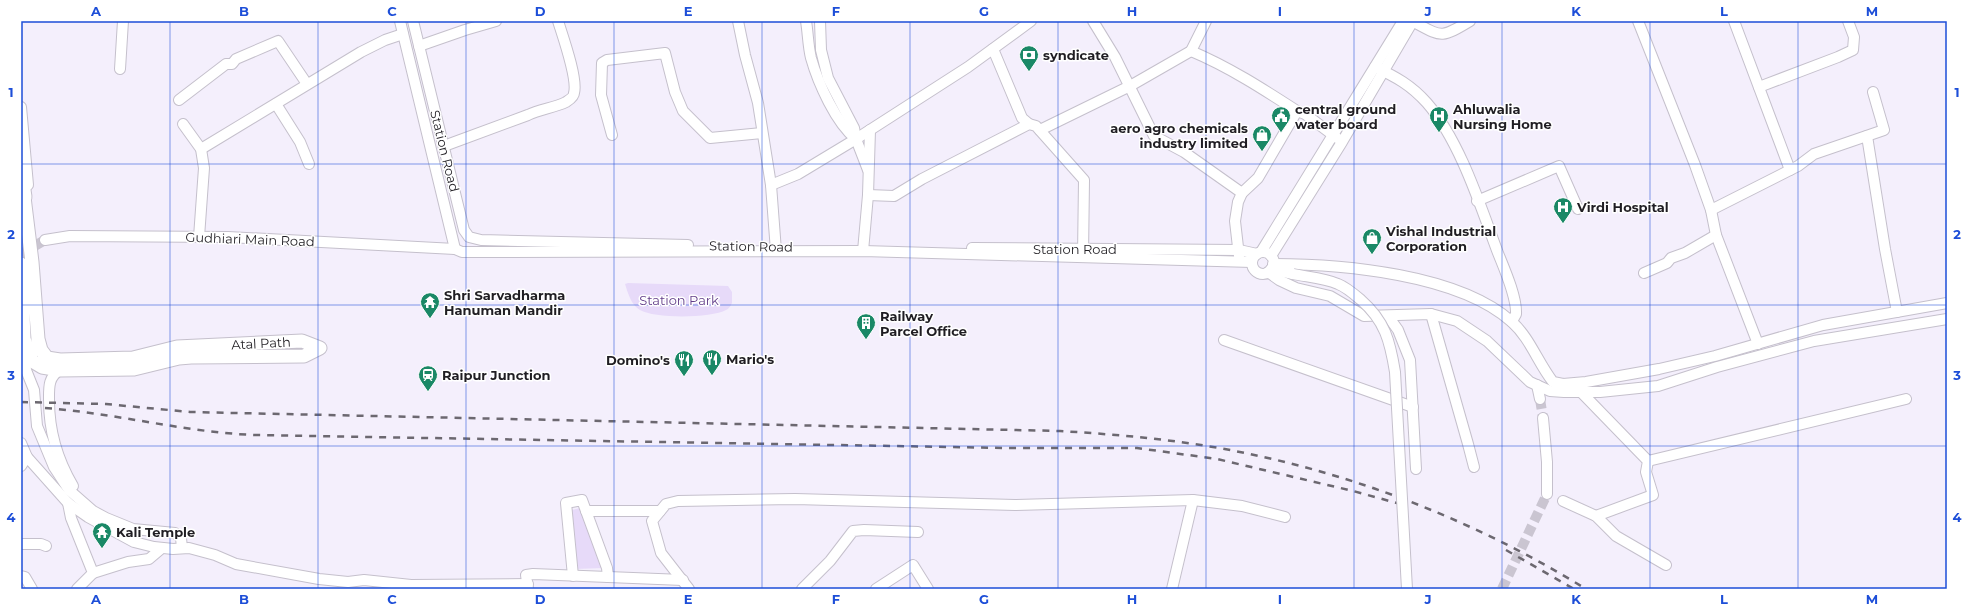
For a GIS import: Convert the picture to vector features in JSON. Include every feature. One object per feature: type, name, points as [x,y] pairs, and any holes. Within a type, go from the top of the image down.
[{"type":"highway","points":[[21,177],[24,197]]},
{"type":"main road","name":"Atal Path","points":[[21,264],[24,339],[32,361],[42,367],[60,370],[134,369],[179,358],[191,357],[304,356],[320,348],[302,341],[177,347],[133,358],[60,360],[47,358],[40,350],[38,339],[32,262],[24,197]]},
{"type":"street","points":[[120,69],[121,22],[123,21]]},
{"type":"street","name":"Station Road","points":[[400,21],[455,249]]},
{"type":"street","name":"Station Road","points":[[413,21],[464,230],[468,237],[481,240],[776,249]]},
{"type":"street","points":[[419,46],[496,21]]},
{"type":"street","points":[[444,146],[528,116],[536,111],[566,102],[573,97],[575,92],[573,77],[558,21]]},
{"type":"street","points":[[738,21],[745,55],[758,103],[771,184],[776,249],[1083,253],[1240,261],[1266,252],[1279,280],[1296,288],[1330,296],[1364,316],[1430,314],[1457,321],[1487,341],[1530,382],[1537,385],[1551,386],[1581,392],[1626,390],[1658,386],[1717,367],[1814,341],[1947,319]]},
{"type":"street","points":[[806,21],[811,56],[815,70],[846,130],[856,139]]},
{"type":"street","points":[[820,21],[821,50],[828,78],[854,128],[856,139],[868,170]]},
{"type":"street","points":[[771,184],[798,174],[856,139],[934,90],[1031,21]]},
{"type":"street","points":[[1093,21],[1115,57],[1154,136],[1184,152],[1242,193]]},
{"type":"street","points":[[1040,130],[1130,86],[1191,51],[1206,21]]},
{"type":"street","points":[[1403,21],[1380,69],[1342,142],[1271,265],[1263,274],[1256,271],[1257,256],[1333,135],[1380,69],[1412,21],[1437,35],[1443,36],[1470,21]]},
{"type":"street","points":[[1638,21],[1711,210],[1716,234],[1758,344]]},
{"type":"street","points":[[1734,21],[1790,170]]},
{"type":"street","points":[[1759,87],[1853,50],[1854,37],[1848,21]]},
{"type":"street","points":[[201,149],[361,52],[385,40],[402,34]]},
{"type":"street","points":[[179,100],[226,64],[232,64],[236,59],[278,41],[307,84]]},
{"type":"street","points":[[993,49],[1022,118],[1030,124],[1036,126],[1084,180],[1083,253]]},
{"type":"street","points":[[1191,51],[1212,60],[1250,81],[1297,111],[1305,114],[1342,142]]},
{"type":"street","points":[[612,135],[601,95],[602,63],[607,60],[665,53],[682,111],[710,138],[762,133]]},
{"type":"street","points":[[1380,69],[1410,85],[1427,103],[1439,120],[1460,158],[1505,270],[1514,301],[1516,314],[1512,322]]},
{"type":"street","points":[[1711,210],[1790,170],[1814,154],[1884,130],[1873,92]]},
{"type":"street","points":[[276,104],[300,142],[309,164]]},
{"type":"street","points":[[21,108],[28,187],[24,197]]},
{"type":"street","points":[[1240,261],[1235,221],[1238,202],[1242,193],[1258,178],[1297,111]]},
{"type":"street","points":[[183,124],[201,149],[204,182],[199,237]]},
{"type":"street","points":[[868,194],[894,196],[922,179],[1030,124]]},
{"type":"street","points":[[863,249],[868,194],[870,130]]},
{"type":"street","points":[[1867,136],[1885,249],[1897,312]]},
{"type":"street","points":[[1477,201],[1559,166],[1578,209]]},
{"type":"street","points":[[1644,273],[1667,263],[1671,258],[1685,253],[1716,234]]},
{"type":"street","name":"Gudhiari Main Road","points":[[46,240],[70,236],[199,237],[455,249],[462,252],[776,249]]},
{"type":"street","name":"Station Road","points":[[1083,253],[1238,250],[1257,256]]},
{"type":"street","points":[[1271,265],[1302,264],[1346,268],[1442,285],[1494,308],[1512,322],[1528,342],[1551,386]]},
{"type":"street","points":[[1271,265],[1293,274],[1337,284],[1353,293],[1373,310],[1386,331],[1391,347],[1395,372],[1407,589]]},
{"type":"street","points":[[1551,386],[1586,382],[1652,370],[1758,344],[1823,325],[1947,303]]},
{"type":"street","points":[[1430,314],[1458,407],[1474,468]]},
{"type":"street","points":[[1388,316],[1398,330],[1410,360],[1416,470]]},
{"type":"street","points":[[24,339],[26,370],[34,390],[35,419],[54,467],[69,490],[93,511],[106,518],[133,528],[175,533],[181,538],[182,548]]},
{"type":"street","points":[[1224,340],[1413,407]]},
{"type":"street","points":[[60,370],[54,373],[49,383],[49,419],[55,446],[65,473],[76,490],[94,510],[106,518]]},
{"type":"street","points":[[1537,385],[1540,399]]},
{"type":"street","points":[[1581,392],[1648,461]]},
{"type":"street","points":[[1648,461],[1906,399]]},
{"type":"street","points":[[1543,418],[1547,462],[1547,494]]},
{"type":"street","points":[[21,443],[24,462],[68,503],[88,517],[134,542],[162,548],[189,548],[215,555],[236,564],[319,579],[348,582],[364,580],[411,585],[528,586],[526,575],[683,580]]},
{"type":"street","points":[[1596,516],[1652,495],[1646,472],[1648,461]]},
{"type":"street","points":[[689,589],[662,553],[652,521],[666,504],[678,501],[795,499],[1014,506],[1192,500],[1242,506],[1285,517]]},
{"type":"street","points":[[573,576],[566,503],[582,500],[607,568],[608,577]]},
{"type":"street","points":[[1172,589],[1192,500]]},
{"type":"street","points":[[1563,501],[1596,516],[1616,536],[1666,565]]},
{"type":"street","points":[[68,503],[71,518],[93,573]]},
{"type":"street","points":[[586,511],[660,511]]},
{"type":"street","points":[[133,528],[134,542]]},
{"type":"street","points":[[802,589],[830,561],[853,531],[918,532]]},
{"type":"street","points":[[21,544],[41,544],[46,546]]},
{"type":"street","points":[[77,589],[93,573],[128,562],[149,559],[162,548]]},
{"type":"street","points":[[876,589],[913,565],[928,589]]},
{"type":"street","points":[[22,577],[32,589]]},
{"type":"green space","name":"Station Park","points":[[625,284],[728,286],[732,292],[732,303],[727,309],[719,313],[709,315],[670,316],[647,313],[634,305]]},
{"type":"green space","points":[[580,508],[604,568],[575,569],[568,511]]},
{"type":"tunnel","points":[[21,254],[45,240]]},
{"type":"tunnel","points":[[1540,399],[1543,418]]},
{"type":"tunnel","points":[[1502,589],[1547,494]]},
{"type":"railway","points":[[21,402],[106,404],[190,412],[1060,431],[1170,441],[1207,446],[1307,468],[1355,482],[1404,499],[1451,518],[1497,540],[1542,563],[1586,589]]},
{"type":"railway","points":[[45,408],[71,410],[201,430],[254,435],[1008,448],[1137,448],[1217,459],[1353,491],[1404,505]]},
{"type":"railway","points":[[1506,550],[1574,589]]},
{"type":"place","name":"syndicate","points":[[1029,72]]},
{"type":"place","name":"central ground water board","points":[[1281,133]]},
{"type":"place","name":"Ahluwalia Nursing Home","points":[[1439,133]]},
{"type":"place","name":"aero agro chemicals industry limited","points":[[1262,152]]},
{"type":"place","name":"Virdi Hospital","points":[[1563,224]]},
{"type":"place","name":"Vishal Industrial Corporation","points":[[1372,255]]},
{"type":"place","name":"Shri Sarvadharma Hanuman Mandir","points":[[430,319]]},
{"type":"place","name":"Railway Parcel Office","points":[[866,340]]},
{"type":"place","name":"Mario's","points":[[712,376]]},
{"type":"place","name":"Domino's","points":[[684,377]]},
{"type":"place","name":"Raipur Junction","points":[[428,392]]},
{"type":"place","name":"Kali Temple","points":[[102,549]]}]
